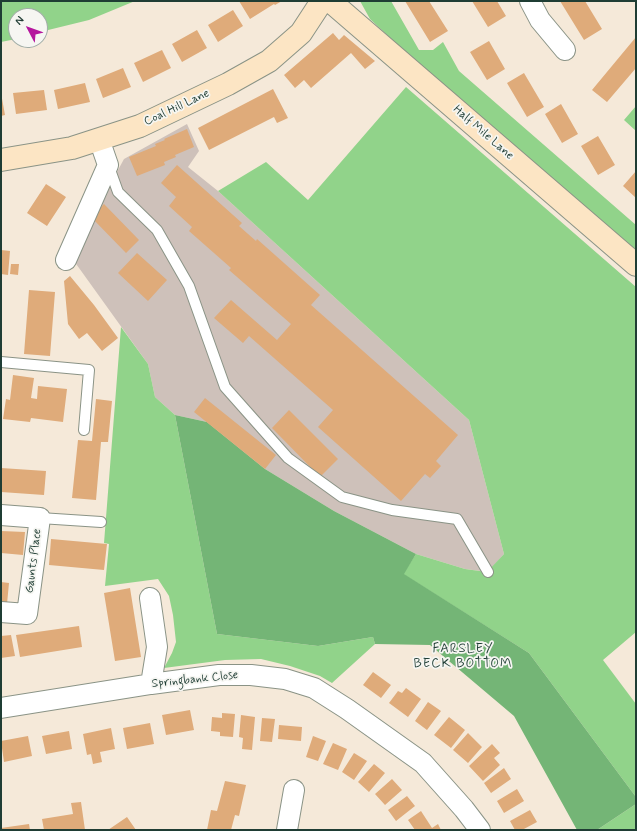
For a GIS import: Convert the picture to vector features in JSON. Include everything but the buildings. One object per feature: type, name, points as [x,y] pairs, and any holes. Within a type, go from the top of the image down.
[{"type":"street","name":"Coal Hill Lane","points":[[1,160],[72,148],[140,126],[228,84],[269,61],[301,33],[322,1]]},
{"type":"street","name":"Half Mile Lane","points":[[330,1],[636,265]]},
{"type":"street","points":[[530,1],[540,20],[565,50]]},
{"type":"street","points":[[66,260],[108,165],[99,139]]},
{"type":"street","points":[[1,515],[40,518]]},
{"type":"street","name":"Gaunts Place","points":[[1,612],[27,614],[40,518]]},
{"type":"street","points":[[150,598],[156,647],[151,684]]},
{"type":"street","name":"Springbank Close","points":[[1,708],[151,684],[219,675],[250,675],[285,679],[314,688],[347,709],[423,763],[464,809],[480,830]]},
{"type":"street","points":[[287,830],[294,790]]},
{"type":"lane","points":[[108,165],[118,192],[157,230],[189,286],[225,387],[288,458],[342,497],[392,510],[457,519],[488,572]]},
{"type":"lane","points":[[1,362],[89,370],[84,430]]},
{"type":"lane","name":"Gaunts Place","points":[[40,518],[101,522]]},
{"type":"shaded area","points":[[187,124],[199,151],[188,167],[218,191],[469,420],[504,554],[488,572],[465,569],[416,554],[334,511],[265,469],[207,422],[175,415],[155,397],[148,364],[74,261],[91,220],[124,159]]},
{"type":"green space","points":[[1,1],[135,1],[89,20],[48,30],[48,8],[8,8],[8,41],[1,42]]},
{"type":"green space","points":[[360,1],[391,1],[419,50],[433,50],[443,42],[459,71],[636,225],[636,254],[417,63],[370,19]]},
{"type":"green space","points":[[406,87],[636,287],[636,632],[603,660],[636,704],[636,797],[529,653],[403,574],[416,554],[465,569],[487,572],[504,554],[469,420],[218,191],[266,162],[308,200]]},
{"type":"green space","points":[[636,106],[636,131],[624,120]]},
{"type":"green space","points":[[121,327],[148,364],[155,397],[175,415],[217,634],[318,646],[373,637],[375,644],[332,683],[320,676],[290,666],[261,659],[225,660],[164,668],[176,642],[169,596],[158,579],[105,586],[109,544],[104,543]]},
{"type":"green space","points":[[175,415],[207,422],[265,469],[334,511],[416,554],[404,574],[529,653],[636,797],[636,804],[597,830],[577,830],[514,716],[430,645],[375,644],[373,637],[318,646],[217,634]]},
{"type":"green space","points":[[636,804],[636,830],[597,830]]},
{"type":"district","name":"FARSLEY BECK BOTTOM","points":[[463,656]]}]
